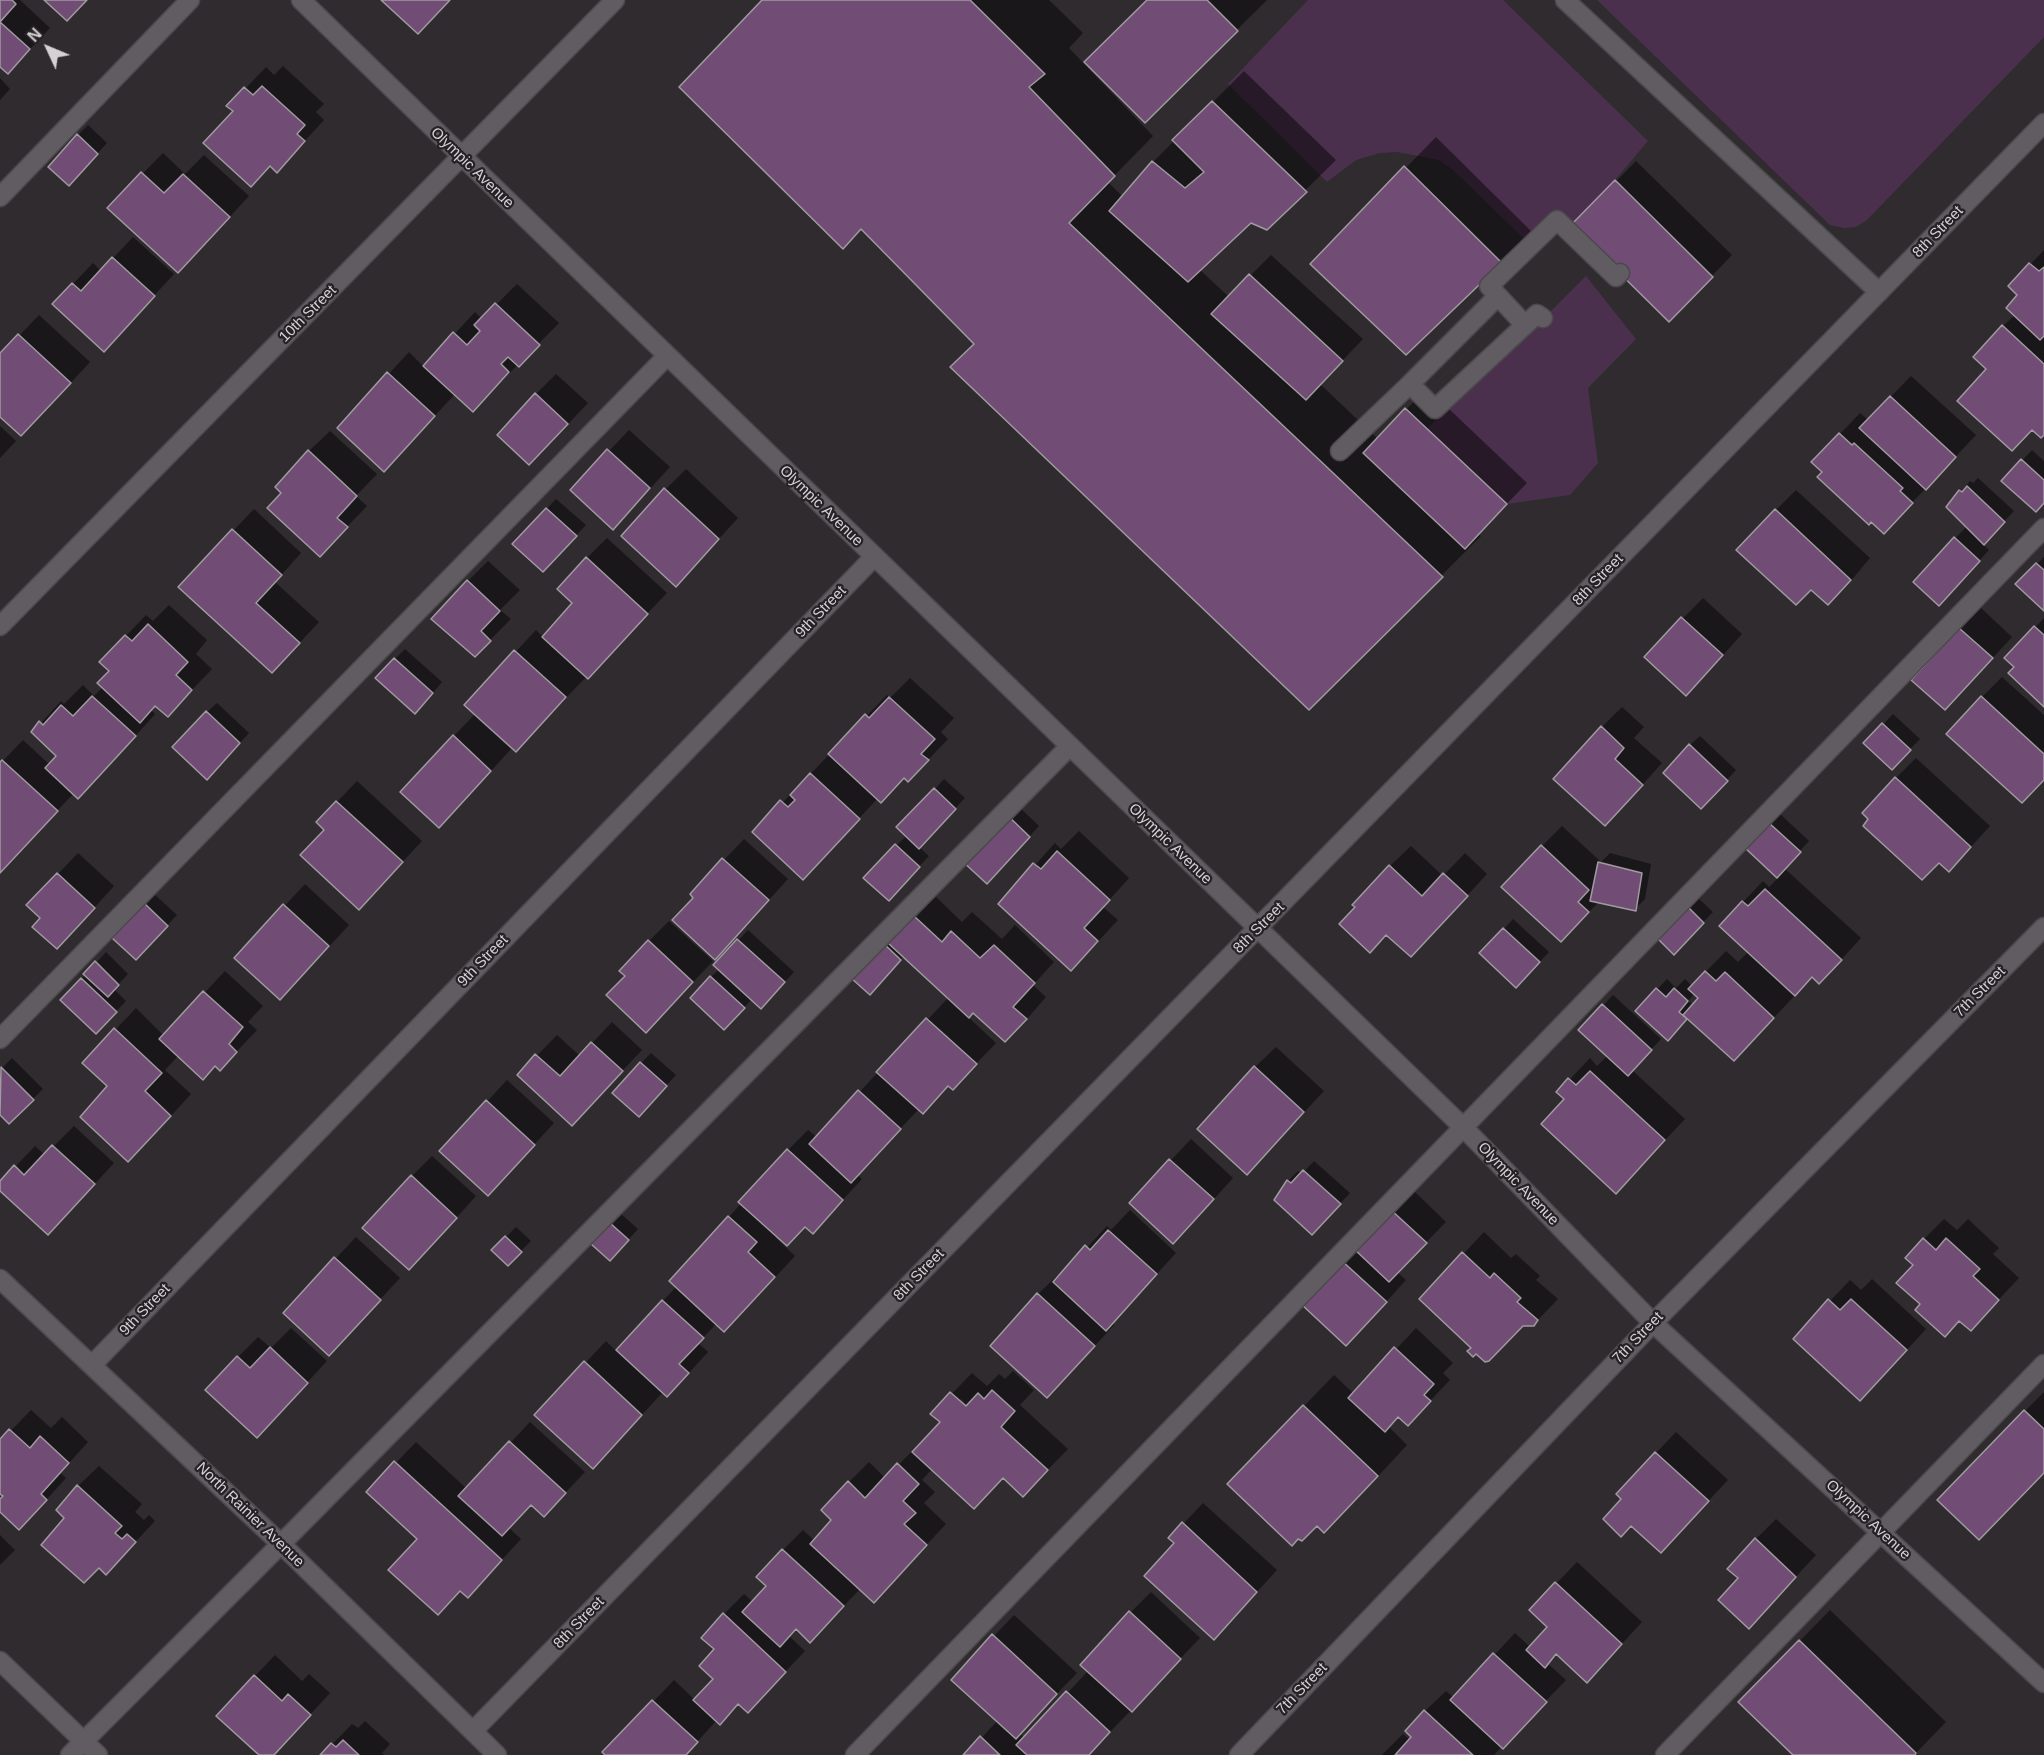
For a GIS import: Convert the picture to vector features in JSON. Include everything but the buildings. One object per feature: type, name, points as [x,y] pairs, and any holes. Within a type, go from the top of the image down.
[{"type":"street","points":[[0,197],[190,0]]},
{"type":"street","name":"Olympic Avenue","points":[[301,0],[1464,1128],[1653,1323],[2044,1683]]},
{"type":"street","name":"10th Street","points":[[0,626],[615,0]]},
{"type":"street","points":[[1565,0],[1879,292]]},
{"type":"street","name":"8th Street","points":[[473,1731],[2044,123]]},
{"type":"street","points":[[1525,325],[1489,286],[1557,219],[1616,277],[1620,273]]},
{"type":"street","points":[[1340,451],[1498,296]]},
{"type":"street","points":[[1410,384],[1436,409],[1537,314],[1543,318]]},
{"type":"street","points":[[0,1039],[667,356]]},
{"type":"street","points":[[855,1755],[2044,528]]},
{"type":"street","name":"9th Street","points":[[92,1365],[874,557]]},
{"type":"street","points":[[70,1755],[1070,746]]},
{"type":"street","name":"7th Street","points":[[1239,1755],[1653,1323],[2044,927]]},
{"type":"street","name":"North Rainier Avenue","points":[[0,1279],[281,1544],[496,1755]]},
{"type":"street","points":[[1665,1755],[2044,1364]]},
{"type":"street","points":[[0,1661],[98,1755]]},
{"type":"shaded area","points":[[1308,0],[1503,0],[1648,141],[1615,180],[1571,225],[1525,240],[1453,170],[1439,160],[1397,152],[1380,153],[1356,160],[1327,182],[1228,84]]},
{"type":"shaded area","points":[[1597,0],[2044,0],[2044,37],[1867,220],[1856,227],[1844,228],[1830,225]]},
{"type":"shaded area","points":[[1586,276],[1636,339],[1588,388],[1598,463],[1570,495],[1507,504],[1427,429],[1505,350],[1537,325]]}]
